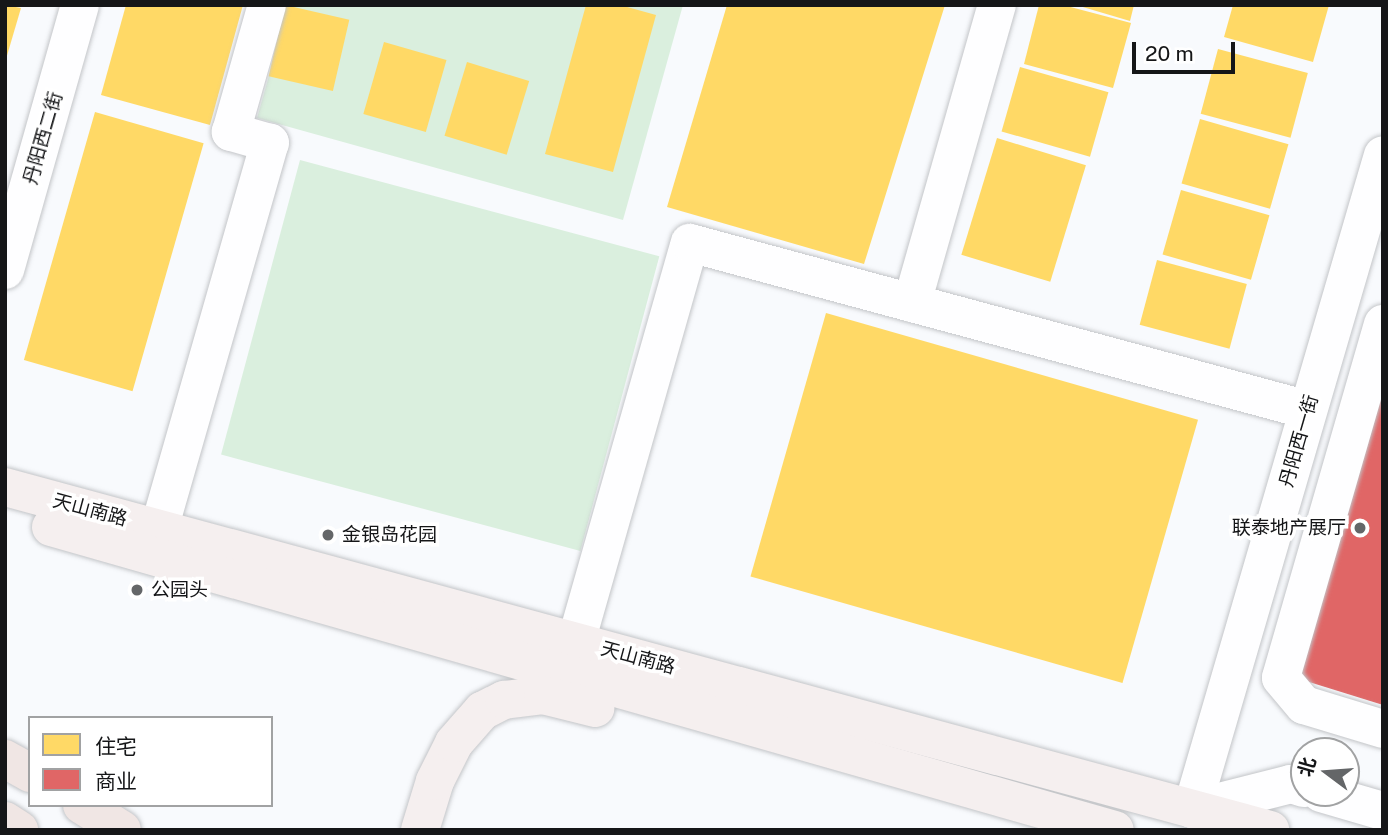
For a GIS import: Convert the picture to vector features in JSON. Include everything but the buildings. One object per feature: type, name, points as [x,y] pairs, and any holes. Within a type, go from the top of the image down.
[{"type":"highway","points":[[5,758],[28,773]]},
{"type":"highway","points":[[85,807],[122,830]]},
{"type":"highway","points":[[5,821],[19,830]]},
{"type":"main road","name":"天山南路","points":[[5,487],[1270,830]]},
{"type":"main road","name":"天山南路","points":[[5,513],[1115,830]]},
{"type":"main road","points":[[419,830],[435,781],[454,743],[482,711],[504,700],[543,695],[701,734],[793,738]]},
{"type":"street","name":"丹阳西二街","points":[[5,270],[80,5]]},
{"type":"street","points":[[159,529],[270,144],[231,132],[267,5]]},
{"type":"street","points":[[912,303],[997,5]]},
{"type":"street","name":"丹阳西一街","points":[[1192,808],[1383,155]]},
{"type":"street","points":[[576,642],[690,243],[1308,410]]},
{"type":"street","points":[[1383,324],[1281,678],[1304,705],[1383,729]]},
{"type":"street","points":[[1192,808],[1290,784]]},
{"type":"street","points":[[1360,804],[1383,811]]},
{"type":"green space","points":[[289,5],[683,5],[623,220],[257,118]]},
{"type":"green space","points":[[300,160],[659,256],[580,551],[221,455]]},
{"type":"place","name":"联泰地产展厅","points":[[1360,528]]},
{"type":"place","name":"金银岛花园","points":[[328,535]]},
{"type":"place","name":"公园头","points":[[137,590]]}]
